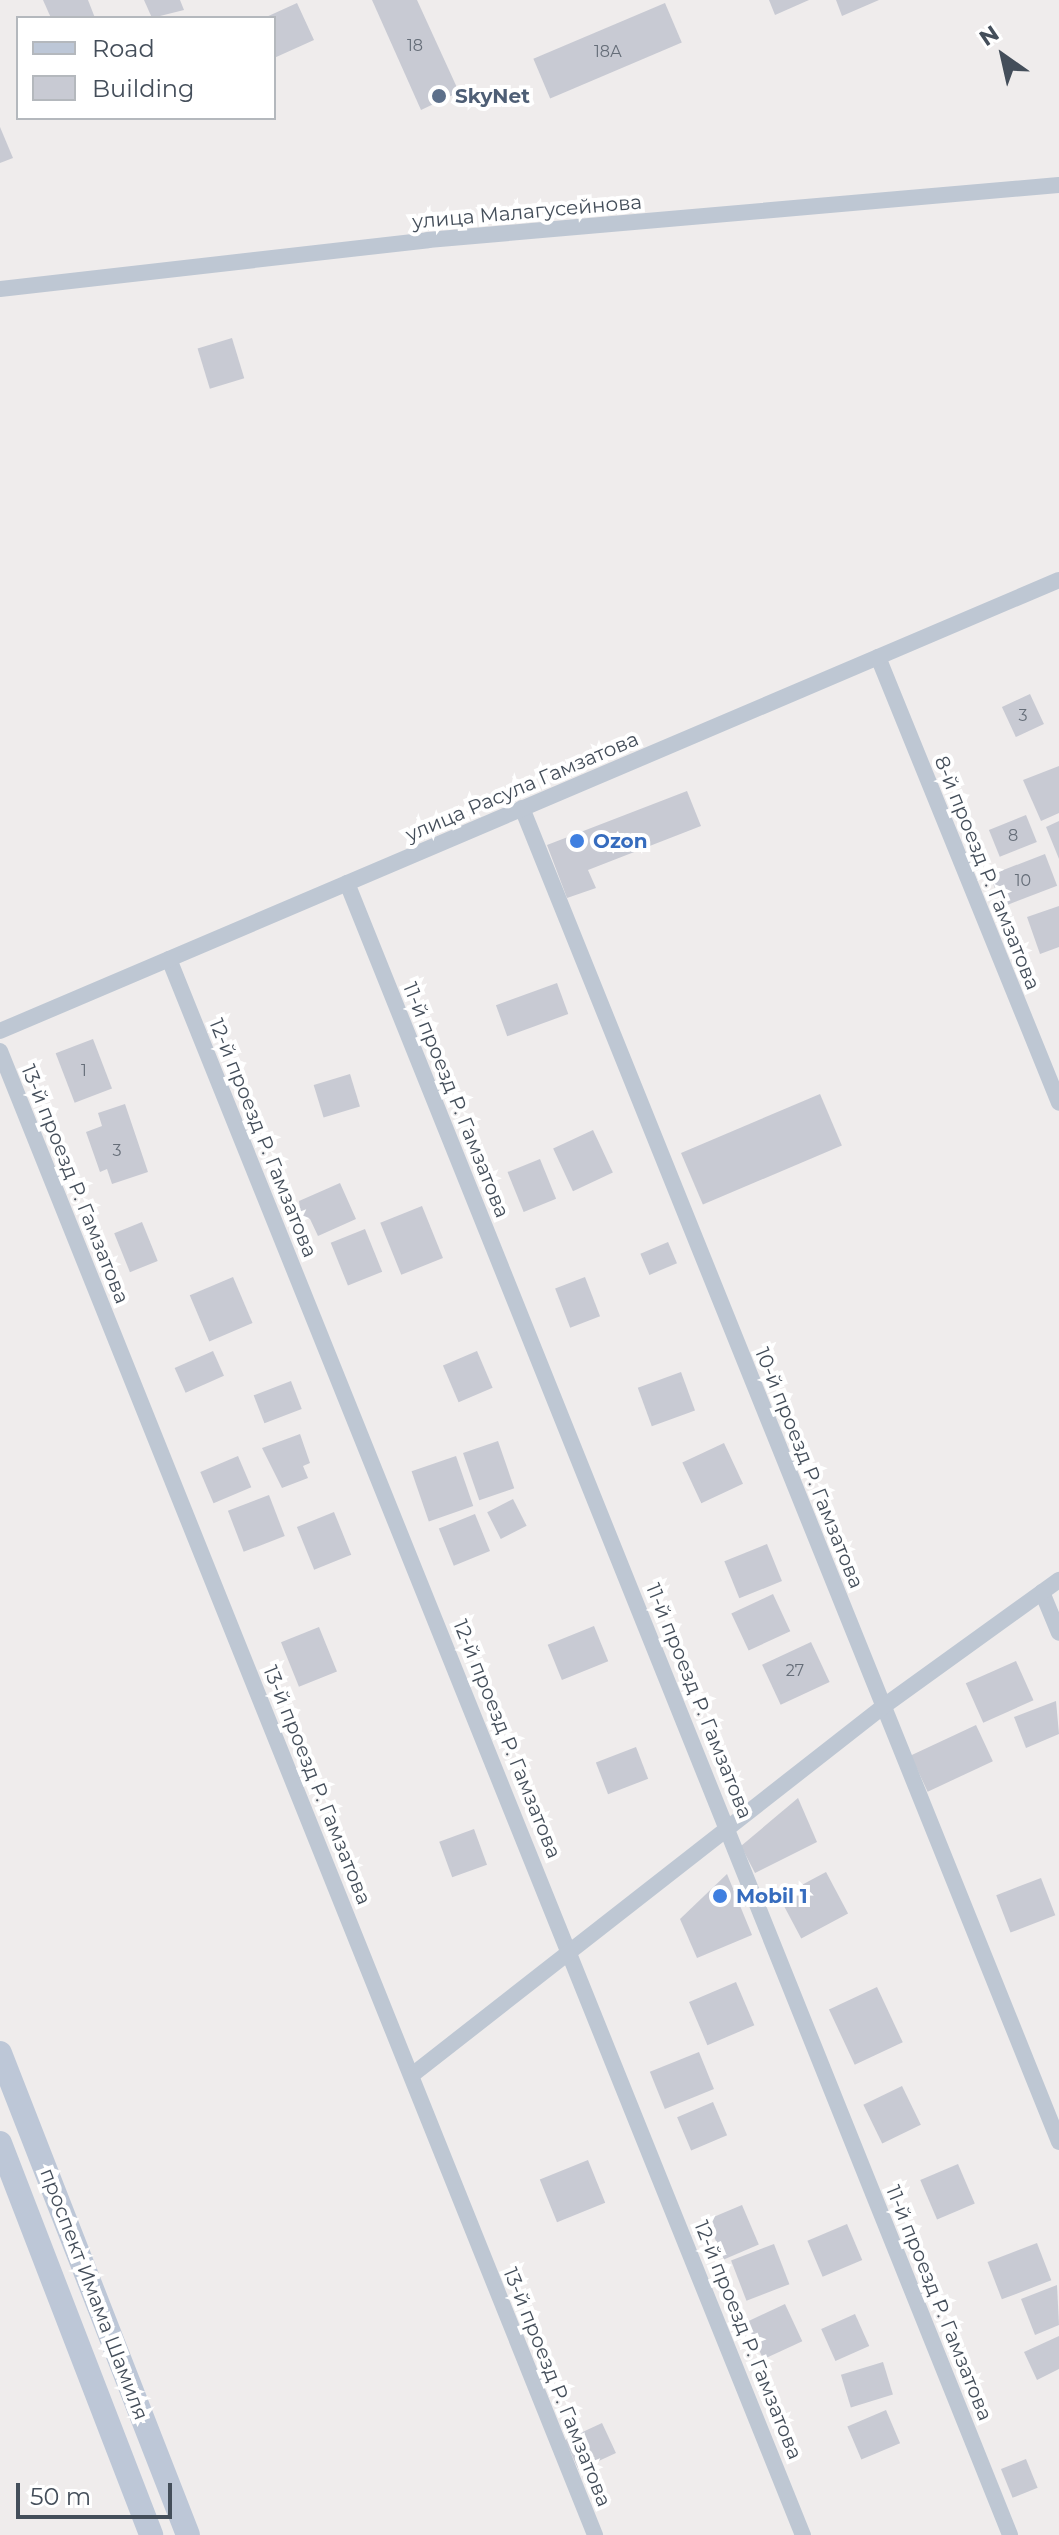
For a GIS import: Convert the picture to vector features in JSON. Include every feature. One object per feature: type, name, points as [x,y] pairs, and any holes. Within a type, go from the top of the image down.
[{"type":"main road","name":"проспект Имама Шамиля","points":[[0,2053],[188,2535]]},
{"type":"main road","name":"проспект Имама Шамиля","points":[[0,2143],[151,2535]]},
{"type":"street","name":"улица Малагусейнова","points":[[0,289],[428,240],[1059,185]]},
{"type":"street","name":"улица Расула Гамзатова","points":[[0,1031],[1058,583]]},
{"type":"street","name":"8-й проезд Р. Гамзатова","points":[[878,657],[1059,1103]]},
{"type":"street","name":"10-й проезд Р. Гамзатова","points":[[522,808],[1059,2142]]},
{"type":"street","name":"11-й проезд Р. Гамзатова","points":[[347,883],[728,1825],[1010,2535]]},
{"type":"street","name":"12-й проезд Р. Гамзатова","points":[[169,959],[573,1954],[803,2535]]},
{"type":"street","name":"13-й проезд Р. Гамзатова","points":[[0,1051],[595,2535]]},
{"type":"street","points":[[412,2075],[573,1954],[728,1825],[884,1706],[1059,1580]]},
{"type":"street","points":[[1042,1592],[1059,1633]]},
{"type":"building","points":[[43,0],[88,0],[94,16],[50,16]]},
{"type":"building","points":[[144,0],[180,0],[184,10],[160,16],[151,16]]},
{"type":"building","points":[[372,0],[417,0],[459,92],[421,110]]},
{"type":"building","points":[[769,0],[809,0],[775,15]]},
{"type":"building","points":[[836,0],[879,0],[842,16]]},
{"type":"building","points":[[297,3],[314,40],[276,57],[276,16],[268,16]]},
{"type":"building","points":[[665,3],[682,43],[550,98],[533,59]]},
{"type":"building","points":[[0,127],[13,158],[0,163]]},
{"type":"building","points":[[232,338],[244,378],[210,389],[198,349]]},
{"type":"building","points":[[1030,694],[1044,724],[1016,737],[1002,707]]},
{"type":"building","points":[[1059,766],[1059,813],[1041,821],[1023,780]]},
{"type":"building","points":[[687,791],[701,826],[588,870],[596,888],[567,898],[547,845]]},
{"type":"building","points":[[1026,815],[1037,842],[1000,857],[989,830]]},
{"type":"building","points":[[1059,821],[1059,859],[1046,827]]},
{"type":"building","points":[[1045,854],[1057,886],[1002,907],[990,875]]},
{"type":"building","points":[[1059,906],[1059,947],[1040,954],[1027,917]]},
{"type":"building","points":[[557,983],[568,1014],[507,1036],[496,1005]]},
{"type":"building","points":[[93,1039],[112,1088],[75,1103],[56,1053]]},
{"type":"building","points":[[350,1074],[360,1107],[324,1118],[314,1085]]},
{"type":"building","points":[[820,1094],[842,1146],[703,1205],[681,1153]]},
{"type":"building","points":[[125,1104],[148,1172],[112,1184],[107,1169],[100,1172],[86,1132],[102,1126],[98,1113]]},
{"type":"building","points":[[593,1130],[613,1173],[573,1191],[553,1149]]},
{"type":"building","points":[[540,1159],[556,1199],[524,1212],[508,1172]]},
{"type":"building","points":[[340,1183],[356,1219],[318,1236],[310,1219],[301,1216],[299,1201]]},
{"type":"building","points":[[422,1206],[443,1258],[401,1275],[380,1223]]},
{"type":"building","points":[[142,1222],[158,1261],[130,1272],[114,1233]]},
{"type":"building","points":[[365,1229],[382,1272],[348,1286],[331,1243]]},
{"type":"building","points":[[668,1242],[677,1263],[649,1275],[640,1254]]},
{"type":"building","points":[[233,1277],[253,1323],[209,1341],[190,1295]]},
{"type":"building","points":[[585,1277],[600,1316],[570,1328],[555,1288]]},
{"type":"building","points":[[213,1351],[224,1376],[186,1393],[175,1368]]},
{"type":"building","points":[[477,1351],[493,1388],[459,1402],[443,1365]]},
{"type":"building","points":[[681,1372],[695,1411],[652,1426],[638,1388]]},
{"type":"building","points":[[291,1381],[302,1409],[264,1423],[254,1395]]},
{"type":"building","points":[[300,1434],[310,1463],[303,1466],[308,1478],[282,1488],[262,1448]]},
{"type":"building","points":[[498,1441],[514,1488],[479,1500],[463,1453]]},
{"type":"building","points":[[724,1443],[743,1484],[701,1503],[682,1462]]},
{"type":"building","points":[[238,1456],[251,1487],[214,1503],[200,1472]]},
{"type":"building","points":[[456,1456],[473,1506],[429,1521],[412,1471]]},
{"type":"building","points":[[269,1495],[285,1536],[244,1552],[228,1511]]},
{"type":"building","points":[[513,1499],[527,1526],[501,1539],[487,1512]]},
{"type":"building","points":[[334,1512],[351,1555],[314,1570],[297,1527]]},
{"type":"building","points":[[475,1514],[490,1551],[454,1566],[439,1529]]},
{"type":"building","points":[[767,1544],[782,1581],[739,1598],[724,1561]]},
{"type":"building","points":[[773,1594],[790,1631],[749,1651],[731,1613]]},
{"type":"building","points":[[594,1626],[608,1661],[562,1680],[548,1645]]},
{"type":"building","points":[[319,1627],[337,1672],[299,1687],[281,1642]]},
{"type":"building","points":[[811,1642],[830,1682],[781,1705],[762,1665]]},
{"type":"building","points":[[1016,1661],[1033,1700],[983,1723],[966,1683]]},
{"type":"building","points":[[1056,1701],[1059,1734],[1026,1748],[1014,1717]]},
{"type":"building","points":[[976,1725],[993,1761],[928,1792],[911,1755]]},
{"type":"building","points":[[636,1747],[648,1779],[608,1794],[596,1762]]},
{"type":"building","points":[[798,1798],[817,1842],[755,1873],[741,1846]]},
{"type":"building","points":[[474,1829],[487,1865],[452,1877],[439,1842]]},
{"type":"building","points":[[826,1872],[848,1913],[801,1938],[779,1897]]},
{"type":"building","name":"Mobil 1","points":[[727,1874],[752,1935],[697,1958],[680,1919]]},
{"type":"building","points":[[1041,1878],[1055,1915],[1011,1933],[996,1895]]},
{"type":"building","points":[[736,1982],[754,2025],[707,2045],[689,2002]]},
{"type":"building","points":[[877,1987],[903,2042],[855,2065],[829,2009]]},
{"type":"building","points":[[699,2052],[714,2089],[665,2109],[650,2072]]},
{"type":"building","points":[[902,2086],[921,2125],[882,2143],[863,2105]]},
{"type":"building","points":[[713,2102],[727,2135],[691,2150],[677,2117]]},
{"type":"building","points":[[588,2160],[605,2203],[557,2222],[540,2179]]},
{"type":"building","points":[[958,2164],[975,2204],[937,2220],[920,2180]]},
{"type":"building","points":[[742,2205],[759,2245],[724,2259],[707,2220]]},
{"type":"building","points":[[847,2224],[862,2260],[823,2277],[807,2241]]},
{"type":"building","points":[[1037,2243],[1051,2280],[1002,2299],[988,2262]]},
{"type":"building","points":[[774,2244],[789,2284],[746,2301],[731,2260]]},
{"type":"building","points":[[1057,2285],[1059,2325],[1035,2335],[1021,2299]]},
{"type":"building","points":[[785,2304],[802,2341],[763,2359],[746,2322]]},
{"type":"building","points":[[855,2314],[869,2346],[835,2361],[821,2329]]},
{"type":"building","points":[[1059,2336],[1059,2369],[1037,2380],[1024,2352]]},
{"type":"building","points":[[883,2362],[893,2395],[851,2407],[841,2375]]},
{"type":"building","points":[[886,2410],[900,2443],[861,2460],[847,2426]]},
{"type":"building","points":[[602,2423],[616,2453],[579,2470],[565,2440]]},
{"type":"building","points":[[1026,2459],[1038,2488],[1013,2498],[1001,2469]]},
{"type":"place","name":"SkyNet","points":[[439,96]]},
{"type":"place","name":"Ozon","points":[[577,841]]},
{"type":"place","name":"Mobil 1","points":[[720,1896]]}]
